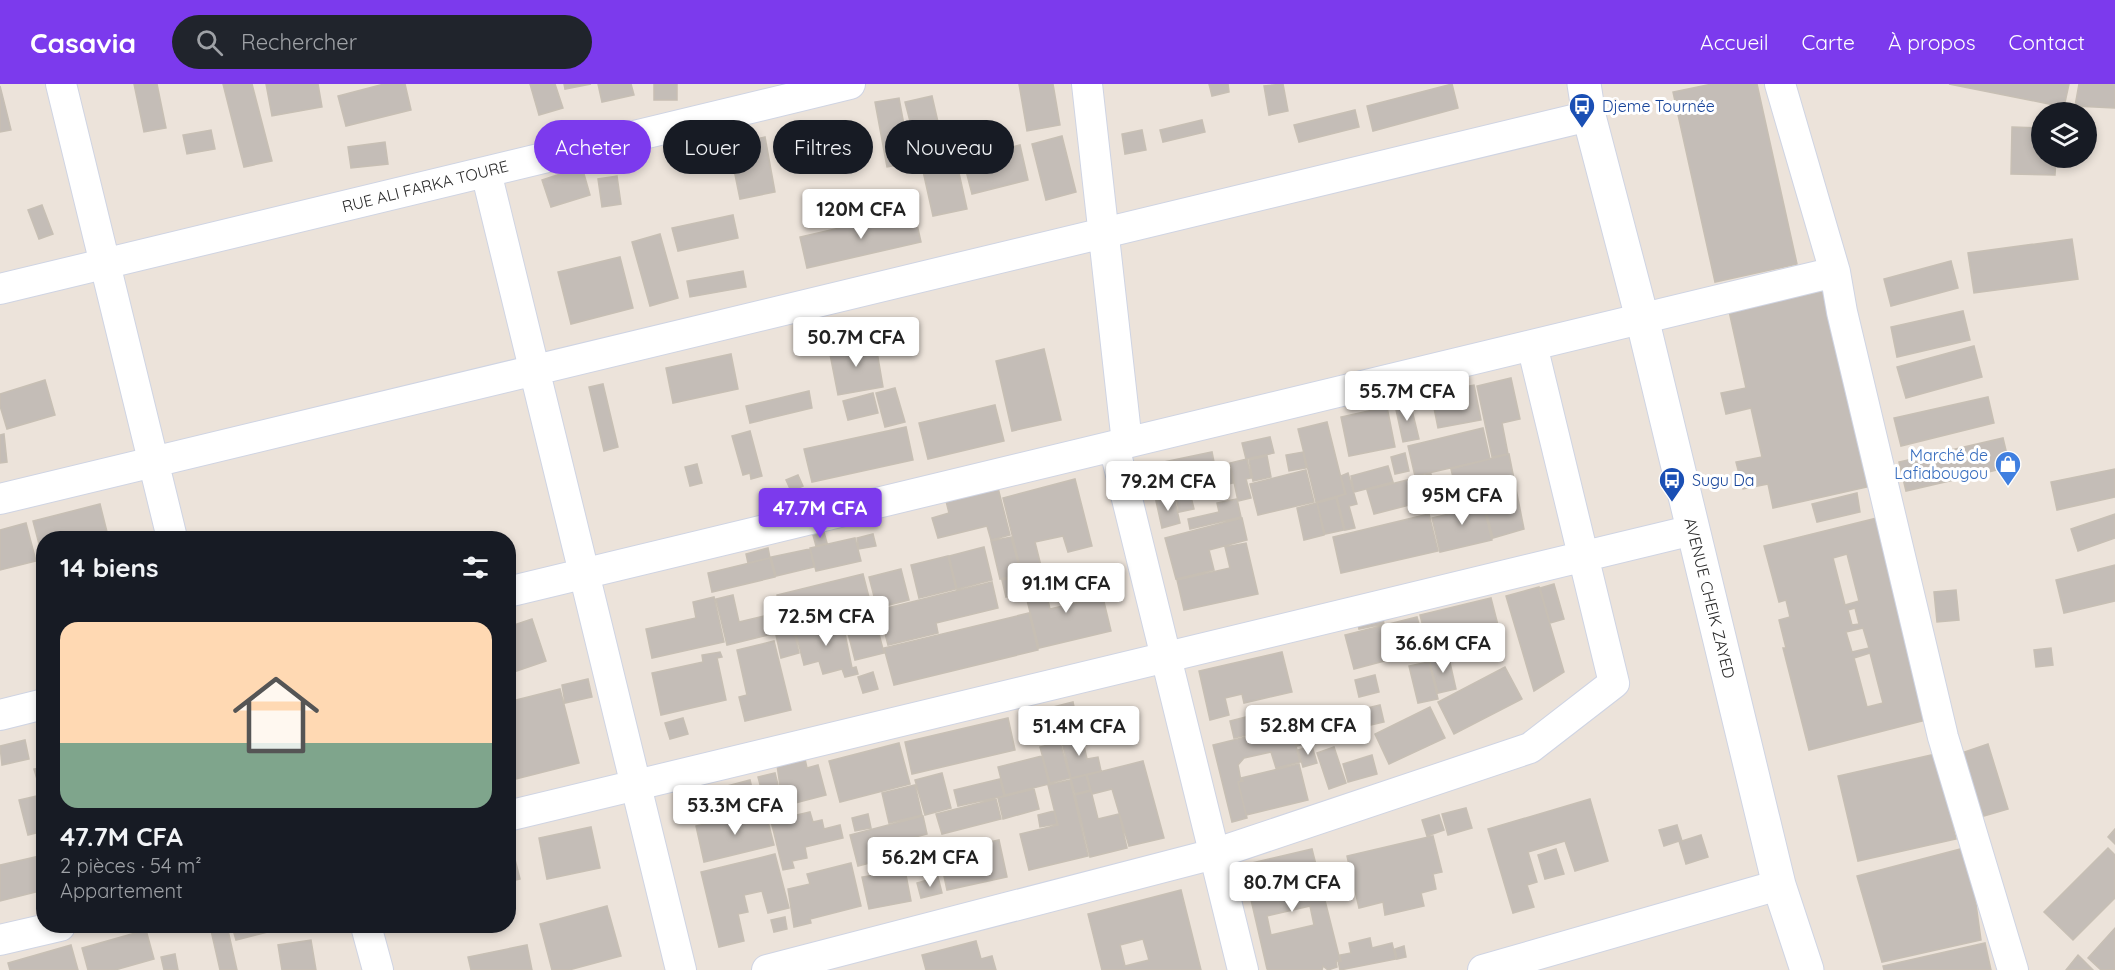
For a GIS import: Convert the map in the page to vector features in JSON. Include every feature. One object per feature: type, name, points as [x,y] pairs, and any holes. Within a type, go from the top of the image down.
[{"type":"street","points":[[61,84],[170,531]]},
{"type":"street","name":"RUE ALI FARKA TOURE","points":[[0,289],[486,172],[788,91],[850,84]]},
{"type":"street","points":[[1087,84],[1104,233],[1121,444],[1166,657],[1243,970]]},
{"type":"street","name":"AVENUE CHEIK ZAYED","points":[[1584,84],[1589,116],[1642,318],[1779,885],[1807,970]]},
{"type":"street","points":[[1780,84],[1835,272],[1943,736],[2013,970]]},
{"type":"street","points":[[0,499],[1589,116]]},
{"type":"street","points":[[486,172],[681,970]]},
{"type":"street","points":[[516,590],[1835,272]]},
{"type":"street","points":[[766,970],[1214,854],[1530,748],[1614,683],[1532,345]]},
{"type":"street","points":[[516,814],[1694,530]]},
{"type":"street","points":[[0,715],[36,706]]},
{"type":"street","points":[[1483,970],[1779,885]]},
{"type":"street","points":[[0,940],[36,932]]},
{"type":"street","points":[[368,933],[378,970]]},
{"type":"building","points":[[134,84],[157,84],[166,128],[144,132]]},
{"type":"building","points":[[223,84],[252,84],[272,161],[244,167]]},
{"type":"building","points":[[266,84],[318,84],[322,107],[272,116]]},
{"type":"building","points":[[384,84],[405,84],[411,110],[346,126],[338,96]]},
{"type":"building","points":[[530,84],[555,84],[563,108],[539,115]]},
{"type":"building","points":[[564,84],[591,84],[565,89]]},
{"type":"building","points":[[598,84],[631,84],[634,95],[602,102]]},
{"type":"building","points":[[654,84],[677,84],[677,100],[654,100]]},
{"type":"building","points":[[1019,84],[1053,84],[1060,125],[1027,131]]},
{"type":"building","points":[[1209,84],[1228,84],[1229,92],[1212,96]]},
{"type":"building","points":[[1283,84],[1288,111],[1269,115],[1264,86]]},
{"type":"building","points":[[1452,84],[1458,108],[1373,131],[1367,106]]},
{"type":"building","points":[[1712,84],[1757,84],[1797,264],[1715,282],[1673,92]]},
{"type":"building","points":[[1949,84],[2069,84],[2065,102],[2039,102]]},
{"type":"building","points":[[2079,84],[2115,84],[2115,108],[2097,107],[2097,102],[2076,102]]},
{"type":"building","points":[[0,86],[11,130],[0,132]]},
{"type":"building","points":[[932,96],[938,120],[910,120],[905,102]]},
{"type":"building","points":[[899,98],[903,120],[885,120],[885,156],[875,102]]},
{"type":"building","points":[[1355,110],[1359,127],[1299,142],[1294,125]]},
{"type":"building","points":[[1202,120],[1205,132],[1163,142],[1160,130]]},
{"type":"building","points":[[2012,127],[2031,128],[2031,168],[2055,168],[2055,175],[2011,174]]},
{"type":"building","points":[[211,130],[215,149],[187,154],[183,135]]},
{"type":"building","points":[[1142,130],[1146,150],[1125,154],[1122,134]]},
{"type":"building","points":[[1062,136],[1076,192],[1046,200],[1032,144]]},
{"type":"building","points":[[765,137],[775,192],[740,199],[735,174],[761,174],[761,138]]},
{"type":"building","points":[[385,142],[388,164],[351,168],[348,147]]},
{"type":"building","points":[[1020,145],[1028,180],[972,194],[967,174],[1014,174],[1014,146]]},
{"type":"building","points":[[560,174],[584,174],[590,195],[551,207],[542,180]]},
{"type":"building","points":[[924,174],[959,174],[967,209],[933,216]]},
{"type":"building","points":[[617,176],[621,204],[602,207],[598,179]]},
{"type":"building","points":[[42,205],[53,234],[39,239],[28,210]]},
{"type":"building","points":[[914,211],[921,242],[807,268],[800,237]]},
{"type":"building","points":[[733,215],[738,238],[678,251],[672,228]]},
{"type":"building","points":[[660,234],[678,298],[650,306],[632,242]]},
{"type":"building","points":[[2072,239],[2078,279],[1974,293],[1968,253]]},
{"type":"building","points":[[620,257],[633,308],[571,324],[558,272]]},
{"type":"building","points":[[1951,261],[1958,288],[1891,306],[1884,279]]},
{"type":"building","points":[[743,271],[746,287],[690,297],[687,281]]},
{"type":"building","points":[[1824,291],[1867,487],[1773,508],[1768,484],[1743,489],[1736,462],[1762,457],[1751,408],[1726,414],[1721,393],[1746,388],[1729,311]]},
{"type":"building","points":[[1963,311],[1970,340],[1897,357],[1891,327]]},
{"type":"building","points":[[875,340],[883,387],[838,395],[829,349]]},
{"type":"building","points":[[1974,346],[1982,377],[1906,398],[1897,367]]},
{"type":"building","points":[[1044,349],[1061,420],[1012,431],[996,361]]},
{"type":"building","points":[[731,354],[738,389],[673,403],[666,368]]},
{"type":"building","points":[[1511,378],[1520,419],[1502,423],[1508,454],[1492,457],[1477,386]]},
{"type":"building","points":[[45,380],[55,415],[7,429],[0,406],[0,394]]},
{"type":"building","points":[[603,384],[618,447],[604,451],[589,387]]},
{"type":"building","points":[[1474,385],[1481,420],[1438,428],[1431,393]]},
{"type":"building","points":[[895,388],[905,422],[885,427],[876,393]]},
{"type":"building","points":[[809,391],[812,408],[750,423],[746,406]]},
{"type":"building","points":[[873,393],[878,413],[848,420],[843,401]]},
{"type":"building","points":[[1988,397],[1994,423],[1901,446],[1894,418]]},
{"type":"building","points":[[1410,402],[1419,439],[1403,442],[1395,405]]},
{"type":"building","points":[[995,405],[1004,441],[928,459],[919,423]]},
{"type":"building","points":[[1387,407],[1395,447],[1349,456],[1341,417]]},
{"type":"building","points":[[1327,422],[1345,494],[1316,502],[1298,429]]},
{"type":"building","points":[[906,427],[913,460],[812,482],[804,449]]},
{"type":"building","points":[[1483,428],[1490,459],[1415,476],[1408,446]]},
{"type":"building","points":[[750,431],[762,476],[751,479],[750,473],[743,475],[732,436]]},
{"type":"building","points":[[4,434],[7,462],[0,463],[0,435]]},
{"type":"building","points":[[1270,437],[1274,453],[1246,459],[1242,443]]},
{"type":"building","points":[[2003,438],[2010,467],[1906,491],[1899,462]]},
{"type":"building","points":[[1212,452],[1219,487],[1156,500],[1149,465]]},
{"type":"building","points":[[1303,452],[1306,468],[1289,471],[1286,455]]},
{"type":"building","points":[[1405,453],[1409,471],[1395,474],[1391,457]]},
{"type":"building","points":[[1509,454],[1524,529],[1493,538],[1480,488],[1457,494],[1451,469]]},
{"type":"building","points":[[1267,456],[1271,477],[1253,481],[1249,460]]},
{"type":"building","points":[[1247,459],[1251,478],[1246,479],[1251,498],[1238,501],[1230,463]]},
{"type":"building","points":[[697,464],[702,483],[690,486],[685,467]]},
{"type":"building","points":[[1388,466],[1393,482],[1354,492],[1351,476]]},
{"type":"building","points":[[1230,469],[1233,483],[1220,486],[1217,472]]},
{"type":"building","points":[[2115,469],[2115,497],[2057,510],[2051,482]]},
{"type":"building","points":[[1306,470],[1314,502],[1258,515],[1250,484]]},
{"type":"building","points":[[1348,473],[1357,504],[1349,506],[1355,528],[1345,530],[1337,497],[1346,494],[1341,476]]},
{"type":"building","points":[[1431,474],[1437,498],[1374,514],[1367,490]]},
{"type":"building","points":[[798,475],[803,486],[791,491],[786,480]]},
{"type":"building","points":[[1075,479],[1092,546],[1068,552],[1063,536],[1035,542],[1043,574],[1023,579],[1003,498]]},
{"type":"building","points":[[998,488],[1010,535],[991,540],[987,526],[938,538],[932,518],[949,513],[946,501]]},
{"type":"building","points":[[1190,493],[1194,509],[1179,512],[1176,497]]},
{"type":"building","points":[[1857,493],[1860,512],[1817,522],[1812,504]]},
{"type":"building","points":[[1174,497],[1180,523],[1162,528],[1156,501]]},
{"type":"building","points":[[1481,497],[1492,540],[1440,552],[1432,518],[1449,514],[1447,505]]},
{"type":"building","points":[[1336,498],[1344,530],[1325,534],[1317,503]]},
{"type":"building","points":[[1237,499],[1241,517],[1190,529],[1188,519],[1219,512],[1217,503]]},
{"type":"building","points":[[1317,503],[1324,535],[1304,540],[1297,508]]},
{"type":"building","points":[[100,504],[107,531],[36,533],[33,521]]},
{"type":"building","points":[[1429,514],[1438,551],[1341,573],[1333,537]]},
{"type":"building","points":[[2115,514],[2115,538],[2078,551],[2071,529]]},
{"type":"building","points":[[1885,516],[1930,719],[1809,750],[1783,648],[1786,648],[1779,620],[1790,617],[1786,600],[1779,602],[1764,546]],"holes":[[[1847,554],[1859,601],[1845,605],[1833,558]],[[1855,608],[1859,624],[1852,625],[1848,610]],[[1863,628],[1869,648],[1852,652],[1846,632]],[[1870,653],[1883,703],[1867,707],[1854,658]]]},
{"type":"building","points":[[1242,518],[1247,540],[1209,550],[1214,570],[1176,579],[1165,538]]},
{"type":"building","points":[[26,523],[36,561],[0,570],[0,530]]},
{"type":"building","points":[[824,532],[827,543],[816,546],[813,535]]},
{"type":"building","points":[[873,534],[876,546],[859,549],[857,538]]},
{"type":"building","points":[[1011,537],[1021,574],[1000,579],[991,541]]},
{"type":"building","points":[[855,538],[861,561],[816,571],[810,548]]},
{"type":"building","points":[[1246,543],[1258,594],[1184,610],[1177,580],[1230,568],[1225,547]]},
{"type":"building","points":[[984,547],[992,580],[957,589],[949,556]]},
{"type":"building","points":[[768,548],[770,558],[748,563],[746,554]]},
{"type":"building","points":[[810,549],[814,567],[776,576],[771,557]]},
{"type":"building","points":[[948,556],[956,589],[919,598],[911,565]]},
{"type":"building","points":[[770,558],[775,577],[712,592],[708,573]]},
{"type":"building","points":[[2115,565],[2115,601],[2064,613],[2056,580]]},
{"type":"building","points":[[901,569],[909,600],[877,608],[869,577]]},
{"type":"building","points":[[863,574],[872,609],[786,630],[777,595]]},
{"type":"building","points":[[1042,575],[1050,609],[1084,601],[1080,581],[1098,577],[1111,631],[1039,648],[1022,580]]},
{"type":"building","points":[[1020,576],[1024,592],[1006,597],[1002,580]]},
{"type":"building","points":[[992,582],[998,608],[936,623],[938,633],[888,645],[879,610]]},
{"type":"building","points":[[1554,584],[1564,619],[1550,623],[1540,588]]},
{"type":"building","points":[[1539,587],[1564,672],[1534,691],[1506,596]]},
{"type":"building","points":[[1956,590],[1959,620],[1937,622],[1934,592]]},
{"type":"building","points":[[733,595],[739,622],[776,613],[781,632],[727,645],[716,599]]},
{"type":"building","points":[[714,597],[724,642],[652,658],[646,629],[696,618],[693,602]]},
{"type":"building","points":[[1491,598],[1500,633],[1429,650],[1420,615]]},
{"type":"building","points":[[873,611],[884,653],[855,660],[844,618]]},
{"type":"building","points":[[1029,613],[1038,650],[894,685],[884,648]]},
{"type":"building","points":[[1382,614],[1384,624],[1359,629],[1357,620]]},
{"type":"building","points":[[1417,617],[1426,650],[1354,669],[1345,635]]},
{"type":"building","points":[[532,619],[546,661],[516,671],[516,624]]},
{"type":"building","points":[[842,619],[852,668],[856,667],[858,674],[845,677],[842,669],[823,674],[819,661],[804,665],[795,630]]},
{"type":"building","points":[[794,631],[799,653],[781,658],[776,635]]},
{"type":"building","points":[[774,641],[791,710],[745,721],[739,697],[747,695],[737,650]]},
{"type":"building","points":[[2051,648],[2053,665],[2036,667],[2034,650]]},
{"type":"building","points":[[720,652],[722,657],[717,658],[726,700],[661,715],[652,673],[703,662],[702,655]]},
{"type":"building","points":[[1282,652],[1292,692],[1244,703],[1242,694],[1225,698],[1229,715],[1210,720],[1199,671]]},
{"type":"building","points":[[1448,654],[1456,689],[1438,693],[1429,659]]},
{"type":"building","points":[[1429,662],[1438,699],[1418,703],[1409,666]]},
{"type":"building","points":[[1505,667],[1522,699],[1454,734],[1438,702]]},
{"type":"building","points":[[873,672],[878,689],[863,693],[858,677]]},
{"type":"building","points":[[1375,675],[1379,692],[1359,697],[1355,680]]},
{"type":"building","points":[[588,679],[592,697],[565,703],[562,685]]},
{"type":"building","points":[[560,689],[579,763],[516,779],[516,700]]},
{"type":"building","points":[[1073,702],[1077,722],[1058,727],[1053,707]]},
{"type":"building","points":[[1380,705],[1384,722],[1366,726],[1363,709]]},
{"type":"building","points":[[1430,707],[1445,738],[1389,764],[1375,734]]},
{"type":"building","points":[[1052,708],[1057,729],[1037,734],[1032,712]]},
{"type":"building","points":[[1360,709],[1365,732],[1330,740],[1325,718]]},
{"type":"building","points":[[1246,717],[1251,734],[1234,738],[1230,721]]},
{"type":"building","points":[[683,718],[688,734],[670,739],[665,723]]},
{"type":"building","points":[[1008,718],[1015,750],[912,774],[905,742]]},
{"type":"building","points":[[1306,722],[1311,742],[1297,746],[1291,725]]},
{"type":"building","points":[[1291,726],[1300,762],[1276,768],[1271,752],[1244,758],[1238,765],[1241,781],[1238,782],[1247,818],[1232,822],[1213,745]]},
{"type":"building","points":[[1081,733],[1087,759],[1098,757],[1101,771],[1071,778],[1061,738]]},
{"type":"building","points":[[25,740],[29,759],[2,765],[0,746]]},
{"type":"building","points":[[1060,742],[1070,778],[1050,783],[1040,747]]},
{"type":"building","points":[[899,743],[910,784],[840,802],[829,761]]},
{"type":"building","points":[[1988,744],[2008,809],[1970,820],[1950,757]]},
{"type":"building","points":[[1312,746],[1317,763],[1303,767],[1298,750]]},
{"type":"building","points":[[1334,747],[1346,783],[1329,789],[1317,753]]},
{"type":"building","points":[[803,750],[807,768],[818,765],[826,795],[791,804],[787,791],[781,793],[776,758]]},
{"type":"building","points":[[1936,754],[1956,839],[1858,861],[1838,776]]},
{"type":"building","points":[[1372,755],[1377,774],[1348,782],[1343,764]]},
{"type":"building","points":[[1042,756],[1049,784],[1005,795],[998,767]]},
{"type":"building","points":[[1143,761],[1164,838],[1129,846],[1112,789],[1092,794],[1087,775]]},
{"type":"building","points":[[1299,764],[1308,800],[1246,815],[1238,782],[1243,781],[1241,778]]},
{"type":"building","points":[[775,773],[780,793],[763,796],[758,777]]},
{"type":"building","points":[[942,773],[951,808],[925,815],[915,780]]},
{"type":"building","points":[[1086,775],[1090,790],[1075,794],[1071,779]]},
{"type":"building","points":[[1000,779],[1004,796],[958,806],[954,790]]},
{"type":"building","points":[[750,780],[755,801],[713,811],[708,791]]},
{"type":"building","points":[[1070,780],[1088,856],[1029,870],[1020,834],[1058,825],[1048,785]]},
{"type":"building","points":[[915,785],[922,815],[889,823],[882,793]]},
{"type":"building","points":[[1034,789],[1039,809],[1003,819],[998,798]]},
{"type":"building","points":[[1091,791],[1098,819],[1119,814],[1127,848],[1090,857],[1075,795]]},
{"type":"building","points":[[36,796],[36,833],[28,835],[19,800]]},
{"type":"building","points":[[996,799],[1001,819],[942,834],[936,814]]},
{"type":"building","points":[[1590,799],[1608,861],[1575,871],[1565,841],[1528,852],[1537,882],[1527,885],[1534,907],[1513,913],[1488,829]]},
{"type":"building","points":[[1466,808],[1472,828],[1448,835],[1442,814]]},
{"type":"building","points":[[765,810],[774,845],[704,862],[696,826]]},
{"type":"building","points":[[1054,811],[1057,824],[1040,827],[1038,815]]},
{"type":"building","points":[[810,812],[813,822],[822,820],[824,829],[840,825],[843,838],[805,847],[807,858],[792,861],[794,868],[783,870],[771,821]]},
{"type":"building","points":[[868,814],[871,828],[855,831],[852,818]]},
{"type":"building","points":[[1439,815],[1444,830],[1427,836],[1422,820]]},
{"type":"building","points":[[923,816],[927,834],[900,841],[906,864],[879,871],[877,861],[858,866],[850,835]]},
{"type":"building","points":[[1677,825],[1682,841],[1701,835],[1708,857],[1686,864],[1679,841],[1664,846],[1659,830]]},
{"type":"building","points":[[591,827],[600,868],[547,879],[539,838]]},
{"type":"building","points":[[2115,829],[2115,844],[2108,837]]},
{"type":"building","points":[[1433,836],[1442,872],[1433,874],[1436,889],[1421,893],[1424,906],[1385,915],[1383,902],[1359,908],[1347,856]]},
{"type":"building","points":[[999,840],[1007,877],[947,890],[939,853]]},
{"type":"building","points":[[1968,847],[1981,940],[1882,962],[1857,876]]},
{"type":"building","points":[[2108,848],[2115,855],[2115,898],[2073,940],[2044,912]]},
{"type":"building","points":[[1312,849],[1340,960],[1336,961],[1337,967],[1328,970],[1323,966],[1322,970],[1267,969],[1243,865]],"holes":[[[1310,906],[1314,925],[1271,935],[1267,916]]]},
{"type":"building","points":[[1556,849],[1564,874],[1545,879],[1538,855]]},
{"type":"building","points":[[775,854],[789,908],[768,913],[762,891],[744,895],[748,912],[738,914],[744,941],[719,947],[701,872]]},
{"type":"building","points":[[36,857],[36,892],[0,901],[0,865]]},
{"type":"building","points":[[516,863],[520,879],[516,880]]},
{"type":"building","points":[[851,863],[861,906],[810,919],[811,923],[794,927],[788,889],[810,884],[807,874]]},
{"type":"building","points":[[905,870],[911,901],[869,909],[862,877]]},
{"type":"building","points":[[938,877],[942,893],[921,898],[917,883]]},
{"type":"building","points":[[1181,890],[1201,970],[1102,970],[1088,914]],"holes":[[[1143,939],[1149,960],[1125,966],[1120,945]]]},
{"type":"building","points":[[607,906],[621,956],[569,970],[552,970],[540,924]]},
{"type":"building","points":[[785,917],[787,929],[774,932],[771,920]]},
{"type":"building","points":[[2115,928],[2115,970],[2101,970],[2088,958]]},
{"type":"building","points":[[135,933],[147,933],[154,959],[115,970],[88,970],[82,948]]},
{"type":"building","points":[[212,933],[229,933],[237,970],[220,970]]},
{"type":"building","points":[[234,933],[264,933],[236,940]]},
{"type":"building","points":[[1370,938],[1372,948],[1392,943],[1396,959],[1340,970],[1338,961],[1341,961],[1340,955],[1351,953],[1349,943]]},
{"type":"building","points":[[311,940],[316,970],[282,970],[278,945]]},
{"type":"building","points":[[976,941],[981,959],[992,956],[996,970],[926,970],[922,955]]},
{"type":"building","points":[[1985,943],[1991,970],[1884,970],[1883,966]]},
{"type":"building","points":[[71,945],[78,970],[10,970],[8,963]]},
{"type":"building","points":[[527,945],[532,970],[471,970],[468,957]]},
{"type":"building","points":[[1404,946],[1406,957],[1397,959],[1395,949]]},
{"type":"building","points":[[175,954],[178,970],[164,970],[161,957]]},
{"type":"building","points":[[2078,955],[2093,970],[2066,970]]},
{"type":"place","name":"Djeme Tournée","points":[[1582,129]]},
{"type":"place","name":"Marché de Lafiabougou","points":[[2008,487]]},
{"type":"place","name":"Sugu Da","points":[[1672,503]]}]
